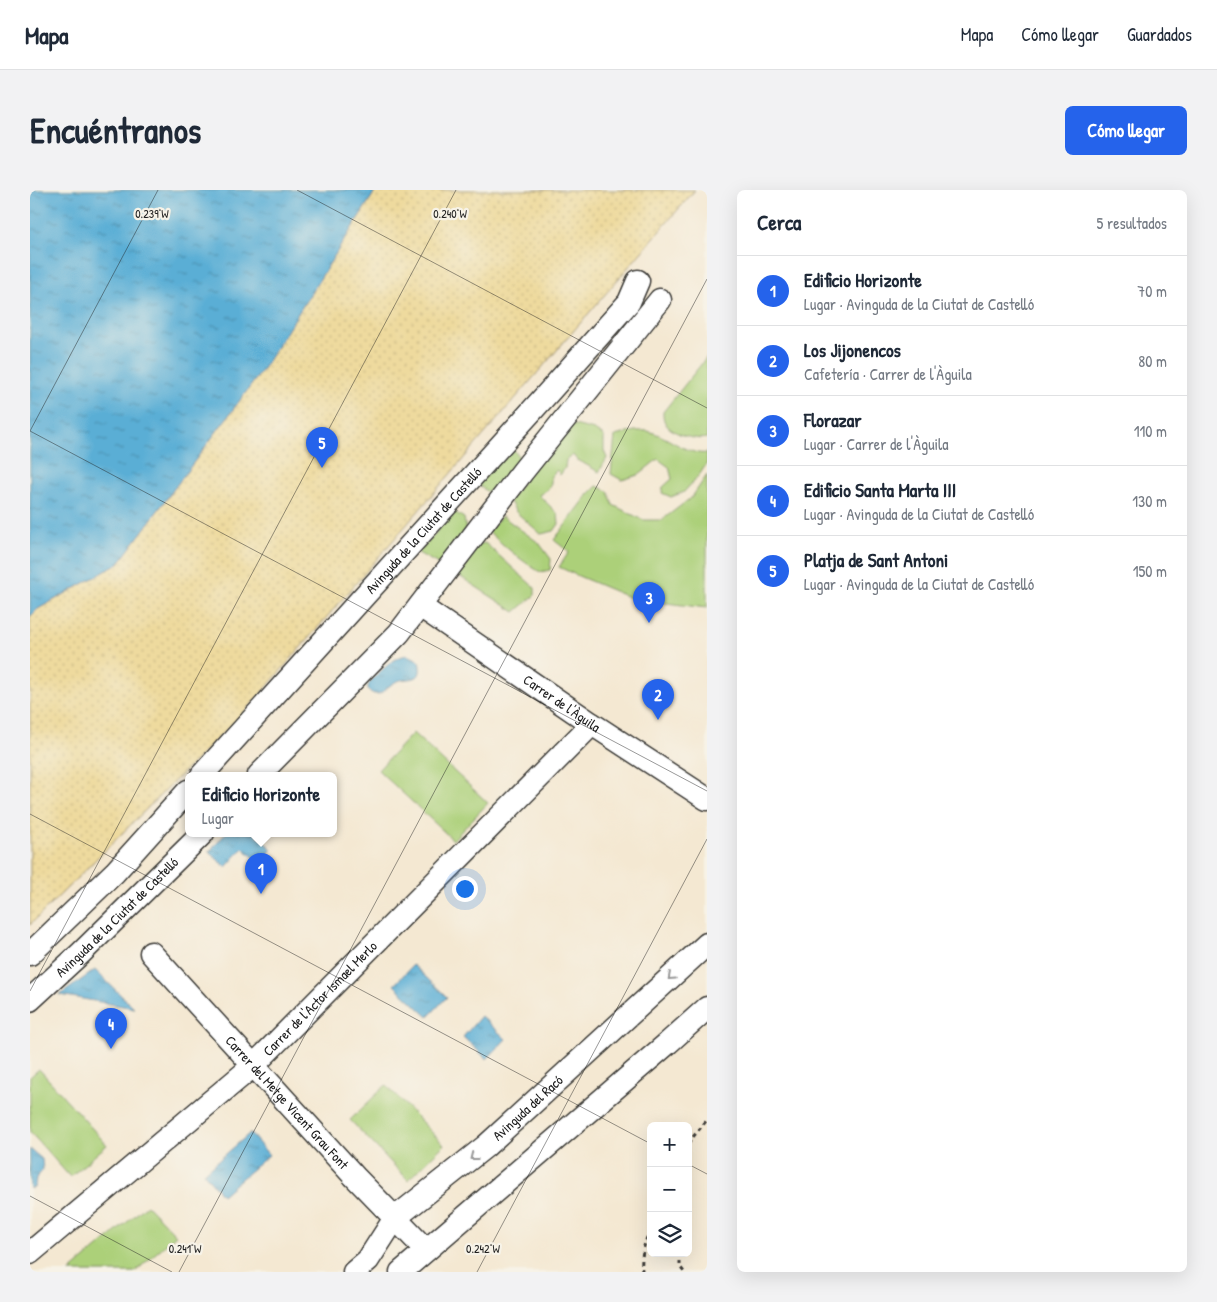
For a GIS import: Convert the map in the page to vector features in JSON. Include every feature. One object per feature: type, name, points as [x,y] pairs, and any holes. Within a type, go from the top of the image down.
[{"type":"street","name":"Avinguda de la Ciutat de Castelló","points":[[205,772],[548,393],[628,302],[638,281]]},
{"type":"street","points":[[262,772],[398,633],[660,300]]},
{"type":"street","name":"Carrer de l'Àguila","points":[[420,606],[592,724],[707,798]]},
{"type":"street","name":"Carrer de l'Actor Ismael Merlo","points":[[30,1254],[254,1066],[592,724]]},
{"type":"street","points":[[30,954],[115,872],[185,794]]},
{"type":"street","name":"Avinguda de la Ciutat de Castelló","points":[[30,1000],[199,837]]},
{"type":"street","name":"Avinguda del Racó","points":[[354,1272],[368,1260],[396,1218],[486,1146],[707,944]]},
{"type":"street","name":"Carrer del Metge Vicent Grau Font","points":[[151,953],[355,1177],[426,1250]]},
{"type":"street","points":[[401,1272],[707,1008]]},
{"type":"path","points":[[692,1138],[707,1120]]},
{"type":"path","points":[[642,1272],[641,1262],[647,1237]]},
{"type":"path","points":[[680,1257],[680,1267],[684,1272]]},
{"type":"green space","points":[[707,357],[707,438],[702,439],[682,435],[670,429],[666,425],[663,412]]},
{"type":"green space","points":[[567,423],[594,430],[604,436],[604,451],[607,458],[599,472],[576,459],[573,455],[566,460],[565,468],[560,475],[557,470],[551,476],[549,488],[539,495],[558,514],[559,524],[554,531],[541,534],[516,512],[509,500]]},
{"type":"green space","points":[[635,431],[649,431],[693,452],[707,453],[707,463],[684,492],[671,497],[662,493],[663,487],[672,479],[669,467],[658,459],[638,475],[622,480],[611,474],[615,436]]},
{"type":"green space","points":[[510,444],[521,460],[496,498],[475,483]]},
{"type":"green space","points":[[707,475],[707,608],[633,599],[559,567],[569,552],[554,540],[597,486],[608,491],[613,505],[643,520],[662,520],[692,497]]},
{"type":"green space","points":[[453,511],[464,518],[466,529],[440,565],[418,553]]},
{"type":"green space","points":[[502,516],[539,543],[551,559],[550,570],[540,572],[512,553],[488,531]]},
{"type":"green space","points":[[485,543],[535,588],[535,595],[515,612],[453,572],[474,545]]},
{"type":"green space","points":[[413,733],[488,803],[453,840],[378,770]]},
{"type":"green space","points":[[39,1069],[107,1145],[70,1177],[30,1132],[30,1077]]},
{"type":"green space","points":[[386,1085],[444,1145],[408,1180],[350,1120]]},
{"type":"green space","points":[[147,1205],[176,1235],[135,1272],[69,1272]]},
{"type":"sand","points":[[376,190],[695,190],[252,704],[30,925],[30,617],[38,609],[118,564],[261,372]]},
{"type":"water","points":[[30,190],[376,190],[261,372],[118,564],[38,609],[30,617]]},
{"type":"water","points":[[407,655],[419,662],[419,675],[395,682],[378,694],[369,691],[368,686],[377,675],[399,657]]},
{"type":"water","points":[[222,837],[258,837],[272,849],[260,863],[243,848],[226,867],[209,852]]},
{"type":"water","points":[[413,965],[447,997],[428,1017],[394,985]]},
{"type":"water","points":[[95,970],[134,1008],[60,995]]},
{"type":"water","points":[[481,1016],[506,1039],[487,1059],[463,1037]]},
{"type":"water","points":[[250,1133],[269,1155],[222,1195],[204,1173]]},
{"type":"water","points":[[30,1149],[42,1159],[43,1170],[36,1178],[35,1186],[30,1189]]},
{"type":"place","name":"Platja de Sant Antoni","points":[[322,468]]},
{"type":"place","name":"Florazar","points":[[649,623]]},
{"type":"place","name":"Los Jijonencos","points":[[658,720]]},
{"type":"place","name":"Edificio Horizonte","points":[[261,894]]},
{"type":"place","name":"Edificio Santa Marta III","points":[[111,1049]]}]
